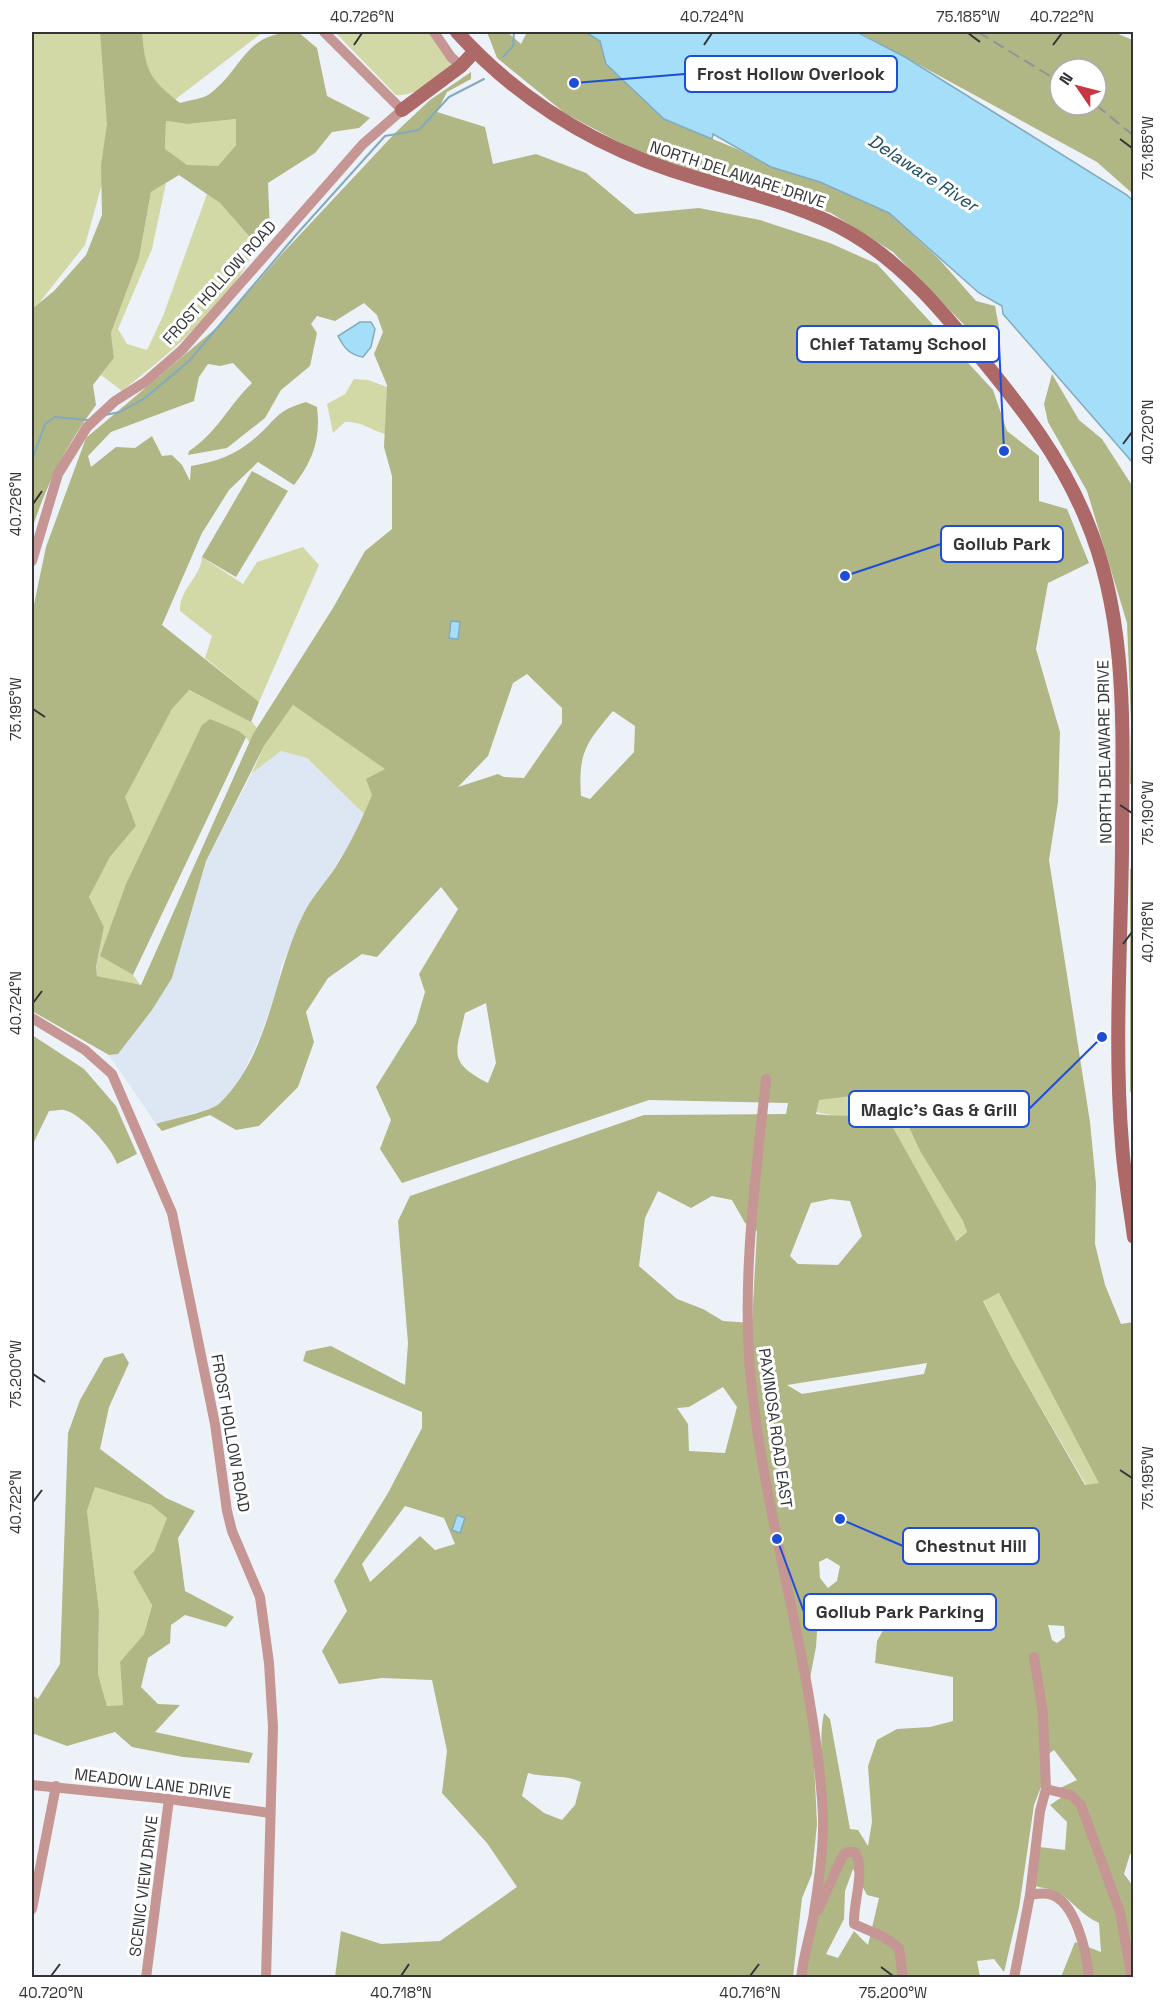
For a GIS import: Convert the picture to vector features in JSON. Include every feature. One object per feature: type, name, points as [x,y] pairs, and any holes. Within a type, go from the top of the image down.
[{"type":"main road","name":"NORTH DELAWARE DRIVE","points":[[457,32],[535,104],[597,141],[671,171],[812,214],[874,248],[936,304],[1030,417],[1066,476],[1088,522],[1108,585],[1119,651],[1123,711],[1120,1047],[1122,1144],[1134,1237]]},
{"type":"main road","name":"FROST HOLLOW ROAD","points":[[402,110],[461,66],[475,51]]},
{"type":"street","points":[[324,32],[402,110]]},
{"type":"street","points":[[434,32],[451,57],[461,66]]},
{"type":"street","name":"FROST HOLLOW ROAD","points":[[32,561],[58,474],[87,427],[103,410],[145,382],[182,350],[363,144],[402,110]]},
{"type":"street","name":"FROST HOLLOW ROAD","points":[[32,1018],[78,1045],[112,1074],[121,1089],[172,1213],[215,1424],[227,1511],[260,1597],[273,1727],[266,1977]]},
{"type":"street","name":"PAXINOSA ROAD EAST","points":[[766,1079],[749,1270],[748,1323],[750,1371],[771,1501],[818,1754],[823,1838],[813,1921],[801,1977]]},
{"type":"street","points":[[1014,1977],[1030,1895],[1040,1811],[1046,1789],[1043,1714],[1034,1657]]},
{"type":"street","name":"MEADOW LANE DRIVE","points":[[32,1785],[169,1799],[270,1813]]},
{"type":"street","points":[[32,1909],[56,1786]]},
{"type":"street","points":[[1046,1789],[1071,1795],[1081,1805],[1119,1912],[1132,1977]]},
{"type":"street","name":"SCENIC VIEW DRIVE","points":[[146,1977],[169,1799]]},
{"type":"street","name":"PAXINOSA ROAD EAST","points":[[813,1921],[843,1856],[848,1852],[855,1852],[860,1862],[853,1907],[854,1924],[884,1937],[899,1948],[903,1977]]},
{"type":"street","points":[[1030,1895],[1049,1894],[1061,1900],[1068,1908],[1077,1924],[1089,1977]]},
{"type":"shaded area","points":[[281,751],[307,758],[364,814],[355,836],[305,912],[281,967],[278,986],[261,1034],[239,1082],[218,1106],[156,1124],[109,1055],[118,1054],[152,1010],[172,978],[206,861],[252,773]]},
{"type":"green space","points":[[32,32],[263,32],[112,148],[85,245],[32,312]]},
{"type":"green space","points":[[100,32],[142,32],[150,73],[161,87],[180,103],[211,93],[256,44],[280,34],[298,32],[317,48],[327,96],[370,118],[359,128],[332,132],[315,153],[268,183],[270,233],[255,243],[220,203],[179,175],[151,192],[139,258],[111,333],[114,358],[93,385],[96,405],[59,464],[32,529],[32,309],[54,291],[86,255],[102,215],[101,165],[107,124]],"holes":[[[236,119],[236,145],[218,166],[187,165],[165,149],[166,121],[188,124]]]},
{"type":"green space","points":[[335,32],[429,32],[451,63],[443,75],[428,86],[403,95],[396,95]]},
{"type":"green space","points":[[487,32],[507,32],[521,44],[527,32],[585,32],[600,41],[606,64],[664,119],[737,149],[771,167],[820,182],[889,213],[939,259],[976,301],[995,306],[999,327],[990,337],[977,338],[893,252],[831,213],[772,192],[689,173],[634,150],[566,114],[497,58]]},
{"type":"green space","points":[[859,32],[1113,32],[1133,40],[1133,194],[1097,162]]},
{"type":"green space","points":[[471,72],[471,79],[447,92],[437,112],[485,127],[493,164],[536,154],[586,173],[635,214],[699,208],[760,220],[830,243],[877,264],[993,390],[1007,431],[1039,456],[1039,501],[1067,509],[1089,563],[1048,583],[1036,649],[1060,732],[1058,802],[1049,860],[1090,1122],[1096,1184],[1095,1244],[1105,1285],[1121,1324],[1133,1322],[1134,1855],[1130,1854],[1124,1874],[1133,1886],[1133,1977],[1061,1977],[1075,1942],[1101,1952],[1099,1923],[1059,1893],[1035,1886],[1039,1847],[1065,1850],[1067,1822],[1050,1805],[1062,1797],[1060,1788],[1077,1780],[1054,1750],[1042,1759],[1041,1787],[1034,1805],[1019,1908],[1004,1972],[994,1959],[977,1961],[980,1977],[805,1977],[816,1882],[824,1713],[830,1719],[850,1829],[858,1830],[868,1846],[872,1822],[868,1766],[877,1740],[897,1729],[930,1727],[953,1721],[953,1677],[875,1663],[877,1641],[889,1620],[872,1594],[852,1607],[819,1603],[816,1647],[810,1678],[817,1824],[812,1874],[802,1898],[793,1977],[335,1977],[341,1931],[381,1944],[440,1941],[517,1887],[487,1843],[442,1793],[447,1751],[432,1680],[382,1678],[339,1684],[322,1651],[347,1611],[334,1581],[388,1493],[422,1428],[422,1412],[303,1361],[306,1351],[331,1346],[405,1385],[408,1343],[398,1221],[410,1196],[644,1115],[786,1114],[788,1103],[649,1100],[402,1183],[380,1149],[391,1120],[376,1087],[416,1023],[425,992],[419,974],[458,909],[441,887],[377,957],[362,954],[328,978],[306,1012],[314,1042],[298,1087],[259,1126],[236,1130],[210,1115],[162,1131],[156,1124],[215,1106],[237,1083],[261,1037],[285,961],[304,913],[346,851],[372,795],[366,779],[385,769],[293,705],[264,746],[206,861],[172,978],[152,1010],[118,1054],[109,1055],[32,1011],[32,614],[46,547],[86,438],[221,324],[279,257],[397,131],[430,100]],"holes":[[[364,303],[377,315],[383,332],[374,354],[387,385],[384,447],[392,476],[392,529],[365,551],[333,608],[253,734],[141,985],[97,976],[96,967],[104,927],[89,897],[110,857],[136,826],[125,797],[172,709],[189,690],[251,722],[259,702],[162,625],[202,533],[229,490],[258,462],[294,485],[301,476],[314,449],[318,429],[317,407],[306,402],[288,409],[254,439],[232,454],[191,466],[190,481],[182,465],[172,455],[162,456],[152,436],[135,448],[116,447],[91,467],[88,456],[111,432],[194,401],[199,377],[208,364],[220,366],[233,363],[252,383],[215,428],[189,451],[188,455],[227,448],[265,418],[281,390],[310,366],[317,333],[311,324],[317,316],[335,321]],[[527,674],[562,708],[562,723],[524,778],[504,777],[498,774],[458,787],[488,756],[513,683]],[[613,711],[635,726],[634,752],[590,799],[581,796],[580,781],[583,759],[590,741]],[[486,1003],[496,1063],[488,1083],[475,1076],[460,1062],[459,1038],[465,1013]],[[875,1093],[908,1125],[920,1151],[963,1221],[967,1232],[956,1241],[895,1131],[886,1120],[874,1117],[816,1114],[819,1100]],[[658,1191],[691,1208],[712,1196],[732,1200],[745,1223],[757,1231],[752,1323],[723,1321],[703,1309],[677,1299],[639,1266],[645,1218]],[[831,1199],[850,1201],[862,1236],[838,1265],[798,1264],[790,1256],[811,1203]],[[999,1293],[1099,1483],[1085,1485],[1012,1358],[983,1301]],[[927,1363],[924,1374],[802,1394],[787,1385]],[[723,1387],[737,1407],[725,1453],[689,1451],[688,1424],[677,1408],[689,1407]],[[405,1506],[444,1518],[455,1544],[435,1550],[420,1536],[370,1582],[362,1564]],[[827,1558],[840,1566],[837,1581],[828,1588],[820,1578],[819,1562]],[[1048,1625],[1064,1626],[1065,1637],[1057,1643],[1052,1640]],[[528,1773],[581,1782],[575,1805],[562,1820],[544,1813],[522,1796]],[[853,1869],[867,1895],[879,1898],[868,1945],[854,1931],[838,1958],[826,1954],[844,1919],[845,1891]]]},
{"type":"green space","points":[[236,119],[236,145],[218,166],[187,166],[165,150],[166,121],[188,124]]},
{"type":"green space","points":[[166,183],[152,249],[118,329],[127,344],[147,350],[163,316],[207,194],[220,203],[255,243],[248,263],[218,304],[179,344],[122,391],[101,375],[114,358],[111,333],[139,258],[151,192]]},
{"type":"green space","points":[[1052,374],[1079,420],[1102,439],[1133,487],[1133,784],[1130,784],[1131,722],[1127,623],[1087,491],[1048,422],[1044,404]]},
{"type":"green space","points":[[354,379],[368,380],[387,387],[385,434],[351,422],[345,422],[333,433],[327,404],[345,394]]},
{"type":"green space","points":[[252,471],[288,491],[236,577],[202,557]]},
{"type":"green space","points":[[303,547],[319,565],[259,702],[205,658],[212,636],[180,611],[181,603],[198,571],[202,557],[243,584],[257,562]]},
{"type":"green space","points":[[188,690],[252,722],[257,728],[250,743],[246,737],[100,956],[133,975],[141,986],[97,976],[96,968],[104,927],[89,897],[110,857],[136,826],[124,797],[172,709]]},
{"type":"green space","points":[[293,705],[386,769],[364,814],[307,758],[281,751],[252,773],[264,746]]},
{"type":"green space","points":[[210,719],[239,731],[246,737],[133,975],[100,956],[126,884],[202,725]]},
{"type":"green space","points":[[1133,868],[1134,1090],[1130,1092],[1130,869]]},
{"type":"green space","points":[[32,1035],[84,1069],[116,1106],[137,1154],[117,1164],[109,1149],[87,1124],[79,1117],[62,1110],[49,1111],[32,1146]]},
{"type":"green space","points":[[875,1093],[908,1125],[920,1151],[963,1221],[967,1232],[955,1241],[895,1131],[878,1116],[832,1115],[788,1102]]},
{"type":"green space","points":[[1000,1293],[1100,1483],[1086,1485],[1012,1358],[983,1300]]},
{"type":"green space","points":[[123,1353],[129,1363],[109,1407],[100,1449],[166,1498],[195,1511],[178,1538],[185,1591],[234,1617],[226,1627],[185,1615],[171,1625],[170,1643],[148,1658],[141,1687],[158,1704],[180,1705],[155,1732],[253,1753],[249,1763],[183,1757],[132,1747],[115,1732],[67,1746],[32,1733],[32,1695],[38,1699],[60,1664],[68,1433],[80,1400],[104,1358]],"holes":[[[95,1487],[151,1505],[167,1518],[154,1551],[133,1572],[152,1605],[144,1634],[120,1662],[123,1705],[107,1706],[98,1674],[99,1611],[87,1511]]]},
{"type":"green space","points":[[95,1487],[151,1505],[167,1518],[154,1551],[133,1572],[152,1604],[144,1634],[120,1662],[123,1705],[107,1706],[98,1674],[99,1611],[87,1511]]},
{"type":"water","name":"Delaware River","points":[[585,32],[857,32],[905,57],[1127,195],[1134,202],[1133,463],[1003,314],[1002,306],[979,293],[889,213],[820,182],[771,167],[713,134],[712,139],[664,119],[606,64],[600,41]]},
{"type":"water","points":[[360,322],[371,322],[375,329],[371,347],[363,357],[354,355],[348,350],[338,336]]},
{"type":"water","points":[[451,621],[460,622],[458,639],[449,638]]},
{"type":"water","points":[[457,1515],[465,1518],[460,1533],[452,1530]]},
{"type":"waterway","points":[[503,57],[513,46],[514,32]]},
{"type":"waterway","points":[[105,415],[120,412],[145,398],[189,361],[296,235],[385,136],[419,130],[449,97],[484,79]]},
{"type":"waterway","points":[[32,460],[45,424],[55,417],[88,420]]},
{"type":"railway","points":[[978,32],[1048,75]]},
{"type":"railway","points":[[1108,115],[1134,136]]},
{"type":"place","name":"Frost Hollow Overlook","points":[[574,83]]},
{"type":"place","name":"Chief Tatamy School","points":[[1004,451]]},
{"type":"place","name":"Gollub Park","points":[[845,576]]},
{"type":"place","name":"Magic's Gas & Grill","points":[[1102,1037]]},
{"type":"place","name":"Chestnut Hill","points":[[840,1519]]},
{"type":"place","name":"Gollub Park Parking","points":[[777,1539]]}]
